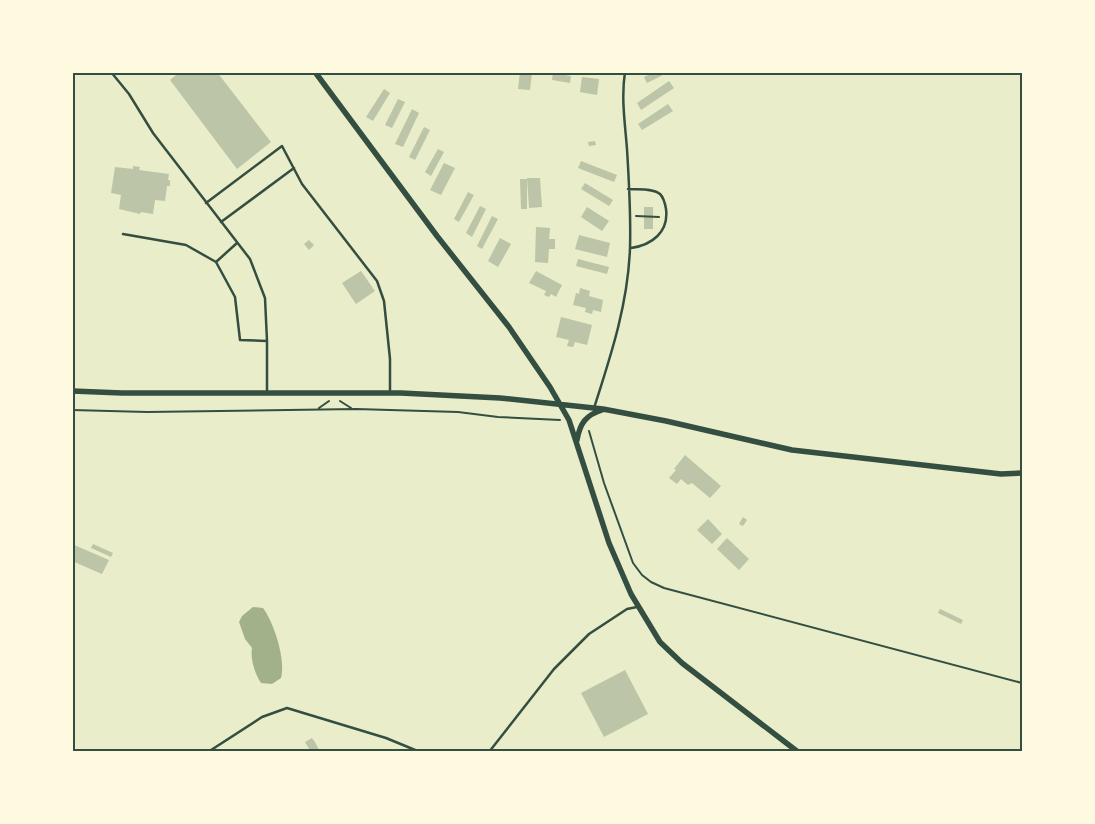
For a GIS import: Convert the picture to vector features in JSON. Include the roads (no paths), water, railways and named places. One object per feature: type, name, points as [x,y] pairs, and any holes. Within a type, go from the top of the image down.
[{"type":"street","points":[[315,72],[437,236],[509,327],[534,362],[559,403],[569,420],[577,442],[609,543],[631,594],[660,642],[682,664],[798,752]]},
{"type":"street","points":[[72,391],[122,393],[454,394],[559,403],[666,421],[792,450],[1001,474],[1022,473]]},
{"type":"street","points":[[577,442],[582,423],[590,415],[603,409]]},
{"type":"lane","points":[[111,72],[129,94],[153,133],[250,259],[265,298],[267,393]]},
{"type":"lane","points":[[594,408],[614,346],[626,293],[630,248],[623,115],[625,72]]},
{"type":"lane","points":[[206,203],[282,146],[302,184],[377,281],[384,302],[390,359],[390,393]]},
{"type":"lane","points":[[221,222],[294,168]]},
{"type":"lane","points":[[628,189],[649,190],[659,193],[664,200],[666,211],[666,221],[663,230],[657,237],[648,243],[630,248]]},
{"type":"lane","points":[[123,234],[186,246],[216,262],[235,297],[240,340],[267,341]]},
{"type":"lane","points":[[216,262],[237,243]]},
{"type":"lane","points":[[489,752],[554,669],[589,634],[627,609],[638,607]]},
{"type":"lane","points":[[208,752],[262,716],[287,708],[386,738],[420,752]]}]
